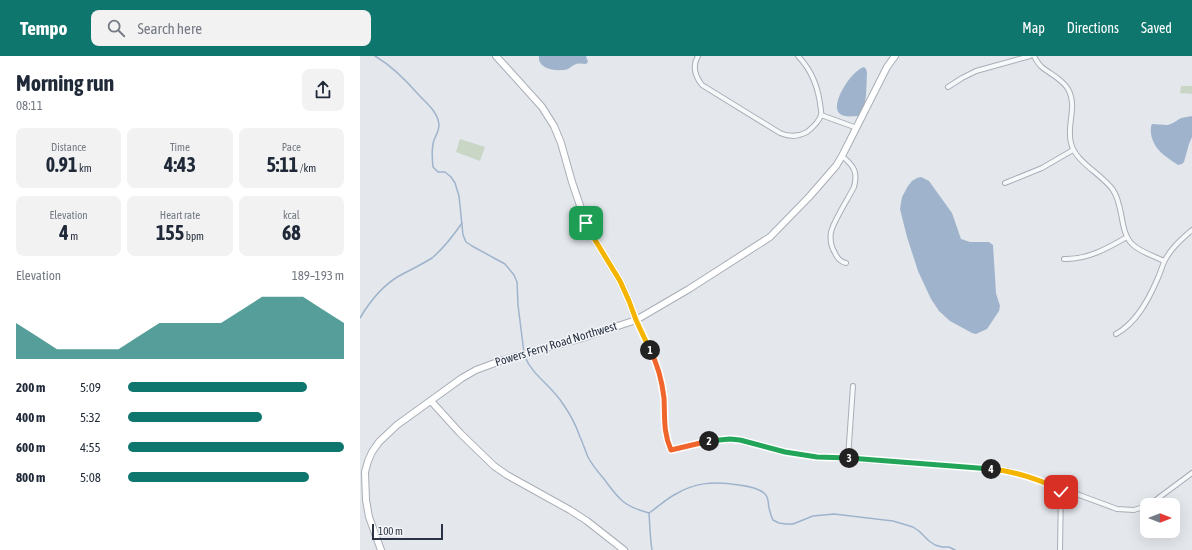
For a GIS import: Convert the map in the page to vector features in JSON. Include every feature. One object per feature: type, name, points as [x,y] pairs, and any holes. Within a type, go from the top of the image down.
[{"type":"street","points":[[496,56],[542,107],[554,126],[561,143],[586,223],[620,281],[636,320],[654,356],[660,375],[664,397],[665,432],[667,442],[671,450],[704,442],[730,439],[740,440],[785,452],[817,457],[1006,470],[1028,476],[1117,509],[1134,510],[1140,508]]},
{"type":"street","points":[[698,56],[694,66],[695,73],[702,85],[780,134],[792,136],[804,133],[813,127],[821,115],[815,82],[807,67],[798,56]]},
{"type":"street","name":"Powers Ferry Road Northwest","points":[[382,550],[369,517],[362,483],[368,462],[378,442],[397,425],[462,378],[476,370],[489,364],[579,339],[636,320],[689,289],[770,237],[809,197],[836,166],[857,128],[887,67],[895,56]]},
{"type":"street","points":[[948,87],[976,71],[1030,56]]},
{"type":"street","points":[[1034,56],[1041,67],[1062,82],[1071,95],[1073,109],[1069,136],[1073,150],[1110,185],[1114,191],[1120,204],[1127,237],[1138,249],[1164,261]]},
{"type":"street","points":[[821,115],[857,128]]},
{"type":"street","points":[[1005,183],[1042,168],[1073,150]]},
{"type":"street","points":[[842,156],[854,168],[856,180],[854,187],[833,228],[830,240],[835,254],[841,261],[846,263]]},
{"type":"street","points":[[1116,334],[1123,330],[1144,306],[1157,281],[1164,261],[1178,242],[1192,230]]},
{"type":"street","points":[[1064,259],[1072,259],[1094,253],[1127,237]]},
{"type":"street","points":[[848,458],[853,386]]},
{"type":"street","points":[[431,401],[460,433],[494,466],[576,514],[624,550]]},
{"type":"street","points":[[1158,498],[1192,473]]},
{"type":"street","points":[[1060,550],[1061,489]]},
{"type":"green space","points":[[1181,86],[1192,86],[1192,94],[1180,93]]},
{"type":"green space","points":[[460,139],[485,147],[480,161],[456,152]]},
{"type":"water","points":[[539,56],[586,56],[588,62],[586,64],[573,65],[564,70],[554,70],[541,64],[539,61]]},
{"type":"water","points":[[864,67],[867,73],[866,96],[863,108],[858,116],[843,116],[839,113],[837,108],[840,95],[854,74],[859,69]]},
{"type":"water","points":[[1192,116],[1192,137],[1184,162],[1178,165],[1157,148],[1152,140],[1151,127],[1152,124],[1168,125],[1181,118]]},
{"type":"water","points":[[921,177],[929,181],[952,213],[961,239],[970,242],[989,242],[993,245],[996,293],[1000,306],[999,311],[987,329],[976,334],[950,321],[939,311],[931,299],[918,271],[900,209],[902,197],[908,186],[912,181]]},
{"type":"waterway","points":[[375,56],[402,77],[434,111],[439,127],[432,147],[433,167],[438,172],[445,172],[455,183],[459,196],[463,235],[466,242],[505,264],[514,275],[517,282],[518,305],[524,353]]},
{"type":"waterway","points":[[360,318],[372,300],[382,289],[399,276],[432,258],[448,242],[462,223]]},
{"type":"waterway","points":[[525,357],[528,364],[559,398],[573,420],[593,466],[618,497],[633,508],[649,513],[671,497],[690,487],[713,483],[730,484],[749,487],[765,494],[771,516],[773,520],[779,523],[793,524],[813,516],[834,514],[893,521],[913,527],[935,545],[949,547],[955,550]]},
{"type":"waterway","points":[[649,513],[652,550]]},
{"type":"route","points":[[586,223],[620,281],[636,320],[654,356],[660,375],[664,397],[665,432],[667,442],[671,450],[717,440],[740,440],[785,452],[817,457],[1006,470],[1028,476],[1061,489],[1061,492]]}]
